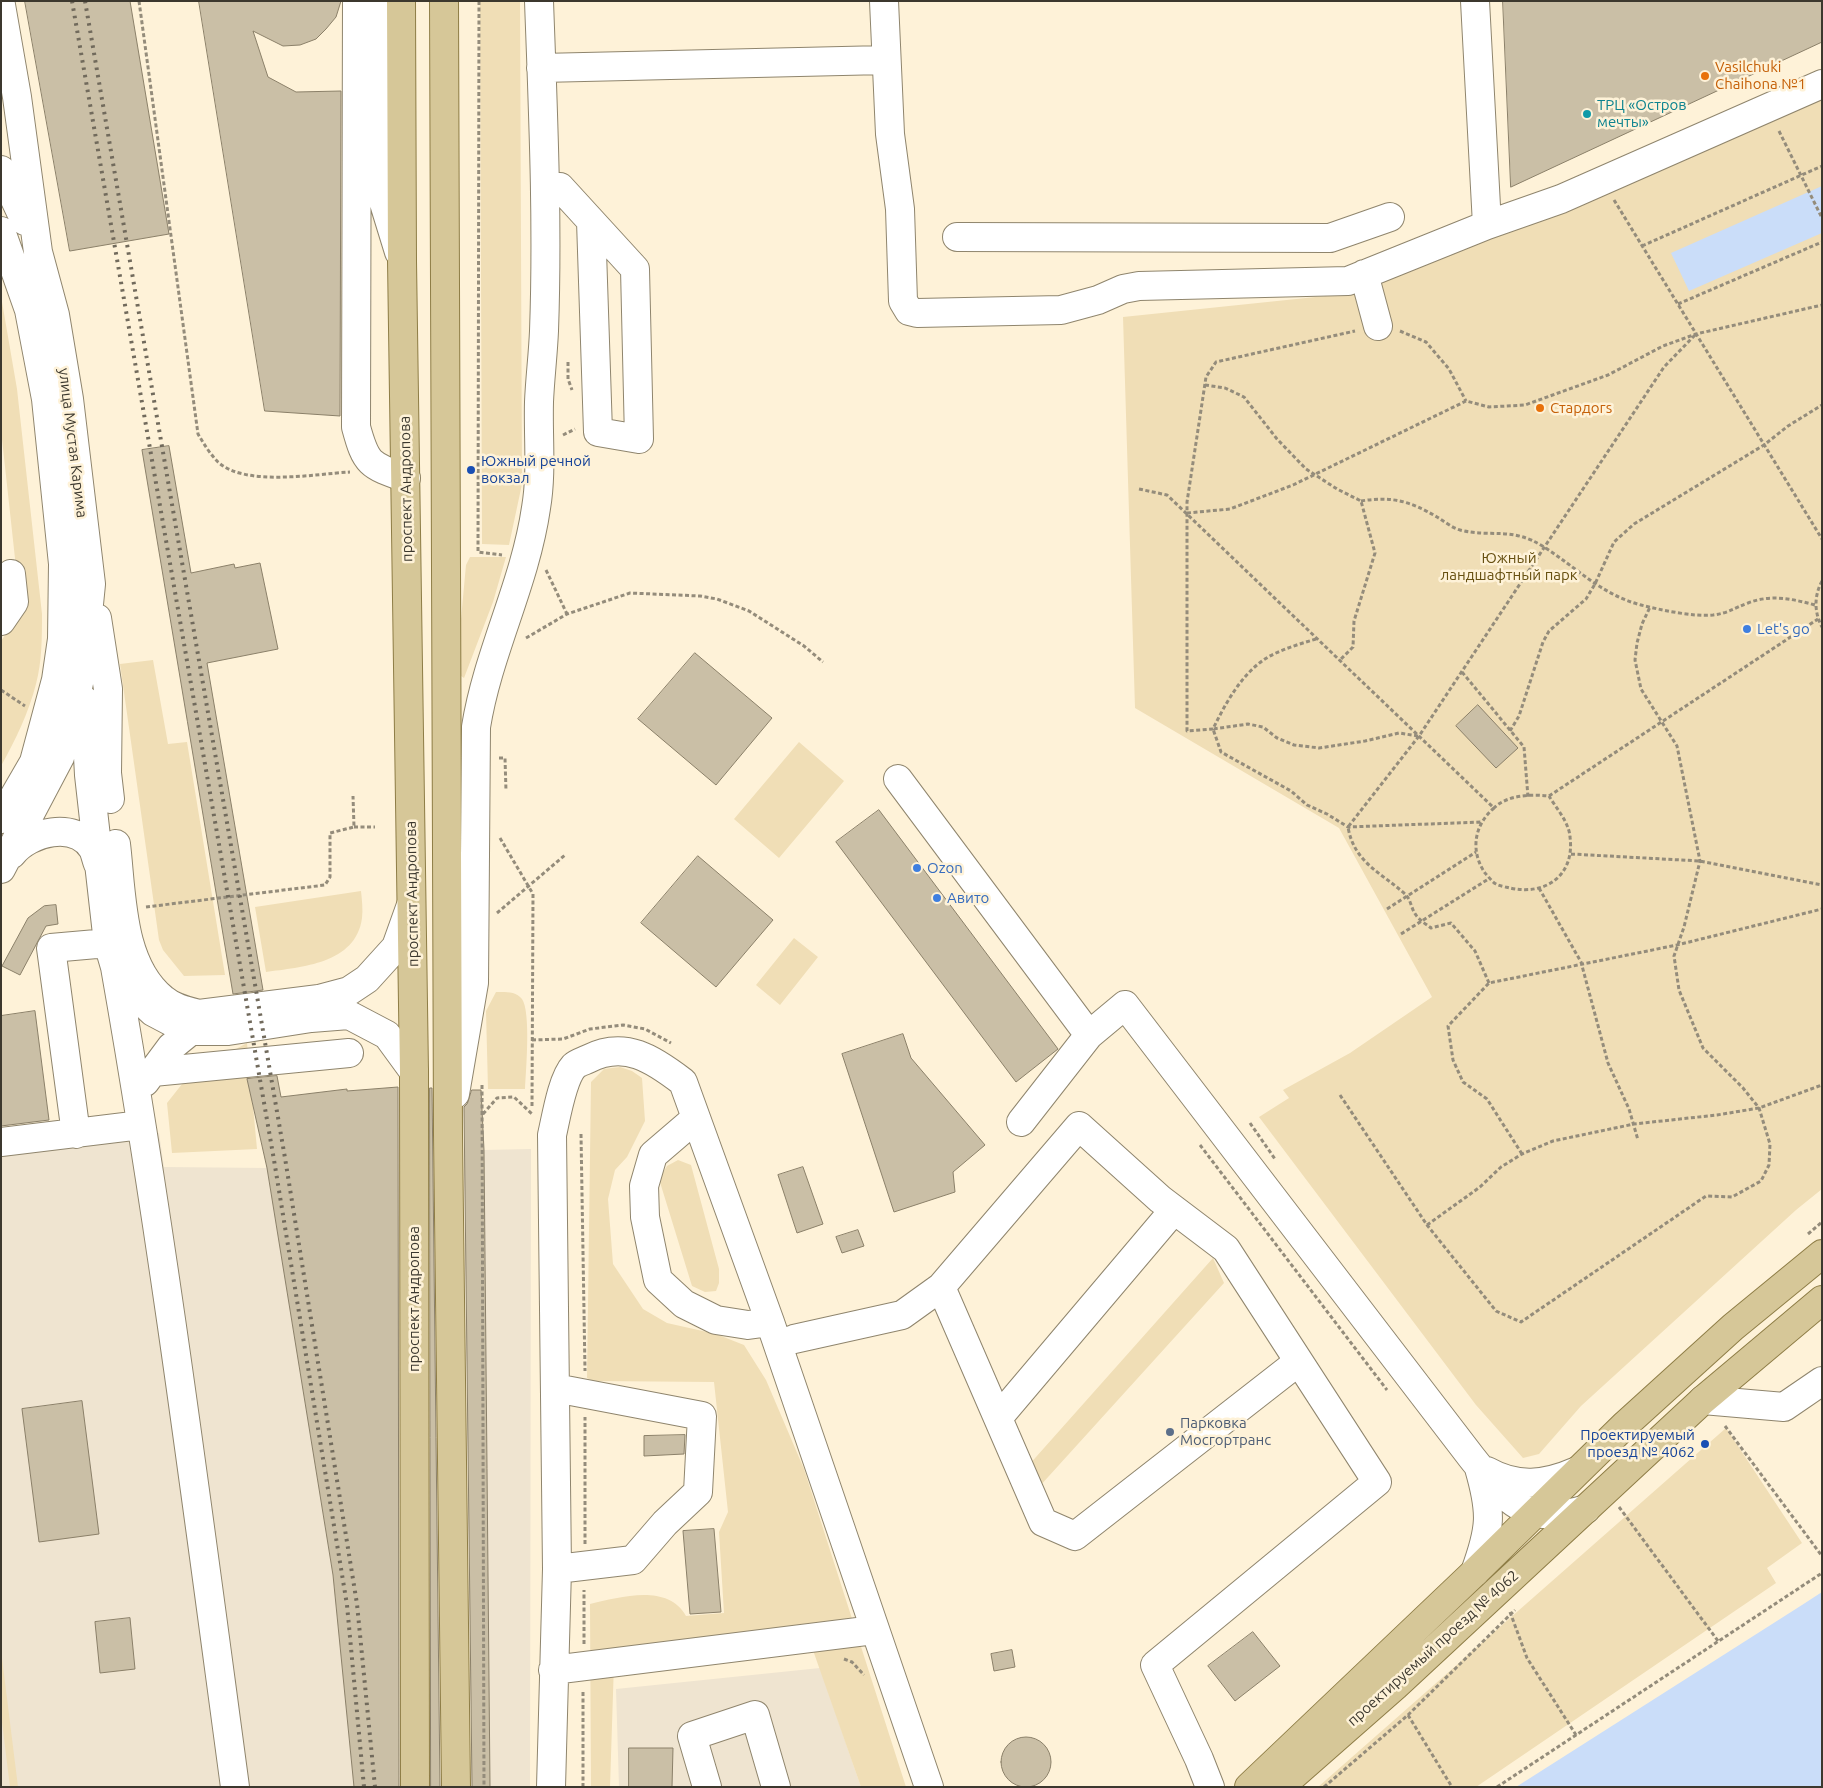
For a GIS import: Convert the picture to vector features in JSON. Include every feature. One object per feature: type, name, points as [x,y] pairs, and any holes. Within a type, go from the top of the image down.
[{"type":"main road","name":"проспект Андропова","points":[[402,1],[402,261],[413,900],[415,1787]]},
{"type":"main road","points":[[444,1],[448,1135],[456,1787]]},
{"type":"main road","name":"проектируемый проезд № 4062","points":[[1249,1787],[1475,1572],[1576,1471],[1733,1327],[1822,1254]]},
{"type":"main road","name":"проектируемый проезд № 4062","points":[[1280,1787],[1396,1686],[1703,1400],[1822,1300]]},
{"type":"street","points":[[357,1],[356,428],[366,459],[383,470],[406,478]]},
{"type":"street","points":[[379,1],[379,187],[402,261]]},
{"type":"street","points":[[448,1135],[474,983],[476,727],[482,690],[507,620],[526,558],[536,508],[540,465],[539,403],[544,331],[545,187],[539,1]]},
{"type":"street","points":[[884,1],[885,60],[890,134],[900,208],[903,300],[909,310],[917,312],[1061,310],[1098,300],[1123,289],[1139,286],[1348,281],[1487,225],[1561,199],[1822,84]]},
{"type":"street","points":[[1475,1],[1487,225]]},
{"type":"street","name":"улица Мустая Карима","points":[[1,5],[4,41],[17,97],[29,310],[46,399],[63,564],[62,639],[56,680],[34,762],[1,819]]},
{"type":"street","points":[[541,68],[885,60]]},
{"type":"street","points":[[1,170],[20,206],[25,256]]},
{"type":"street","points":[[545,187],[560,187],[635,269],[639,439],[598,432],[590,221]]},
{"type":"street","points":[[957,237],[1330,238],[1390,216]]},
{"type":"street","points":[[1,231],[25,256]]},
{"type":"street","name":"улица Мустая Карима","points":[[25,256],[55,315],[69,399],[91,584],[83,664]]},
{"type":"street","points":[[1364,274],[1378,326]]},
{"type":"street","points":[[63,564],[83,664],[76,744],[100,868],[111,955],[145,1082],[141,1125],[235,1787]]},
{"type":"street","points":[[1,621],[14,602],[11,574]]},
{"type":"street","points":[[91,584],[108,689],[107,774],[126,922],[130,945],[138,965],[163,1000],[182,1010],[199,1014],[319,999],[349,991],[367,979],[396,947],[413,900]]},
{"type":"street","points":[[34,762],[50,749],[76,744],[98,756],[107,774]]},
{"type":"street","points":[[4,864],[60,757],[76,744]]},
{"type":"street","points":[[898,779],[1089,1035]]},
{"type":"street","points":[[4,864],[18,846],[31,838],[45,833],[64,832],[78,836],[86,842],[93,849],[100,868]]},
{"type":"street","points":[[76,1134],[51,948],[111,955]]},
{"type":"street","points":[[111,955],[134,994],[153,1012],[190,1031],[228,1030],[311,1018],[349,1015],[387,1035],[414,1072]]},
{"type":"street","points":[[1021,1122],[1089,1035],[1125,1005],[1479,1467],[1516,1506],[1535,1514],[1566,1516],[1586,1510]]},
{"type":"street","points":[[145,1082],[171,1047],[207,1018],[227,1010]]},
{"type":"street","points":[[551,1787],[552,1670],[557,1569],[552,1136],[559,1097],[574,1066],[603,1051],[626,1050],[660,1064],[682,1082],[774,1334],[929,1787]]},
{"type":"street","points":[[145,1082],[350,1053]]},
{"type":"street","points":[[695,1119],[653,1155],[644,1186],[645,1217],[658,1280],[684,1304],[716,1320],[748,1325],[794,1339],[902,1315],[941,1287],[1079,1126],[1174,1210],[1226,1249],[1376,1482],[1155,1665],[1210,1787]]},
{"type":"street","points":[[1,1142],[141,1125]]},
{"type":"street","points":[[998,1418],[1174,1210]]},
{"type":"street","points":[[941,1287],[1043,1522],[1075,1536],[1298,1362]]},
{"type":"street","points":[[1703,1400],[1784,1407],[1822,1381]]},
{"type":"street","points":[[555,1388],[702,1416],[698,1492],[665,1522],[633,1560],[557,1569]]},
{"type":"street","points":[[1479,1467],[1503,1480],[1530,1484],[1557,1480],[1576,1471]]},
{"type":"street","points":[[1475,1572],[1487,1538],[1488,1502],[1479,1467]]},
{"type":"street","points":[[552,1670],[874,1630]]},
{"type":"street","points":[[706,1787],[692,1736],[755,1716],[776,1787]]},
{"type":"path","points":[[139,1],[198,434],[219,463],[235,473],[255,478],[356,472]]},
{"type":"path","points":[[479,1],[478,552],[526,558]]},
{"type":"path","points":[[1779,131],[1822,218]]},
{"type":"path","points":[[1642,246],[1822,166]]},
{"type":"path","points":[[1602,180],[1822,539]]},
{"type":"path","points":[[1678,304],[1822,242]]},
{"type":"path","points":[[1419,736],[1399,733],[1366,741],[1319,748],[1294,745],[1277,738],[1263,727],[1248,724],[1187,731],[1187,514],[1206,377],[1216,362],[1378,326],[1401,331],[1426,342],[1448,369],[1466,400],[1489,407],[1525,405],[1608,374],[1663,346],[1696,334],[1822,305]]},
{"type":"path","points":[[1489,983],[1475,951],[1451,922],[1431,928],[1423,922],[1416,915],[1407,895],[1376,874],[1350,840],[1348,827],[1419,736],[1664,367],[1696,334]]},
{"type":"path","points":[[1205,385],[1226,388],[1244,397],[1306,469],[1337,489],[1361,501],[1383,497],[1408,502],[1459,530],[1520,534],[1544,547],[1595,584],[1614,595],[1650,607],[1710,615],[1731,612],[1749,602],[1782,598],[1790,598],[1815,605]]},
{"type":"path","points":[[1187,514],[1230,509],[1316,474],[1466,400]]},
{"type":"path","points":[[1510,732],[1519,716],[1538,654],[1549,631],[1586,599],[1614,542],[1634,524],[1764,445],[1788,426],[1822,405]]},
{"type":"path","points":[[1139,489],[1167,495],[1494,808]]},
{"type":"path","points":[[1339,661],[1353,647],[1354,621],[1375,553],[1361,501]]},
{"type":"path","points":[[1822,581],[1818,589],[1815,605],[1822,627]]},
{"type":"path","points":[[520,641],[567,614],[630,593],[700,596],[717,599],[750,612],[804,646],[823,662]]},
{"type":"path","points":[[1340,1095],[1427,1224],[1496,1311],[1521,1322],[1706,1196],[1732,1198],[1761,1181],[1769,1165],[1770,1144],[1759,1108],[1743,1088],[1703,1048],[1679,990],[1674,956],[1684,927],[1700,861],[1677,746],[1660,722],[1642,689],[1636,660],[1639,635],[1650,607]]},
{"type":"path","points":[[1549,796],[1567,826],[1570,835],[1571,854],[1566,867],[1548,886],[1527,892],[1496,884],[1482,867],[1476,852],[1476,833],[1481,822],[1500,802],[1518,796],[1549,796],[1818,619]]},
{"type":"path","points":[[1316,639],[1274,653],[1251,670],[1224,706],[1213,729],[1221,752],[1290,791],[1307,805],[1327,814],[1348,827],[1481,822]]},
{"type":"path","points":[[1462,672],[1524,747],[1528,797]]},
{"type":"path","points":[[1,690],[28,709]]},
{"type":"path","points":[[505,758],[506,791]]},
{"type":"path","points":[[353,796],[354,826]]},
{"type":"path","points":[[140,908],[325,885],[330,877],[330,833],[354,826],[375,827]]},
{"type":"path","points":[[1387,909],[1476,852]]},
{"type":"path","points":[[1571,854],[1700,861],[1822,884]]},
{"type":"path","points":[[493,917],[565,855]]},
{"type":"path","points":[[1401,934],[1423,922],[1490,878]]},
{"type":"path","points":[[1539,888],[1581,962],[1608,1063],[1634,1124],[1638,1140]]},
{"type":"path","points":[[1522,1154],[1486,1099],[1463,1082],[1453,1060],[1448,1026],[1489,983],[1581,962],[1677,945],[1822,909]]},
{"type":"path","points":[[482,1077],[484,1787]]},
{"type":"path","points":[[1427,1224],[1480,1187],[1501,1167],[1522,1154],[1553,1141],[1634,1124],[1717,1115],[1759,1108],[1822,1085]]},
{"type":"path","points":[[482,1115],[491,1102],[497,1098],[514,1097],[532,1114]]},
{"type":"path","points":[[581,1134],[585,1394],[583,1787]]},
{"type":"path","points":[[1738,1404],[1720,1419],[1822,1556]]},
{"type":"path","points":[[1619,1507],[1718,1641]]},
{"type":"path","points":[[1497,1787],[1822,1573]]},
{"type":"path","points":[[1511,1613],[1527,1658],[1576,1735]]},
{"type":"path","points":[[1324,1787],[1408,1715],[1503,1621]]},
{"type":"path","points":[[840,1657],[852,1662],[862,1672],[865,1680]]},
{"type":"path","points":[[1408,1715],[1452,1787]]},
{"type":"shaded area","points":[[159,1133],[164,1167],[267,1168],[333,1575],[354,1787],[1,1787],[1,1153]]},
{"type":"shaded area","points":[[531,1149],[530,1787],[490,1787],[484,1150]]},
{"type":"shaded area","points":[[820,1668],[861,1787],[619,1787],[616,1689]]},
{"type":"green space","points":[[480,1],[520,1],[522,484],[509,545],[482,544]]},
{"type":"green space","name":"Южный ландшафтный парк","points":[[1822,93],[1822,1189],[1796,1210],[1581,1406],[1539,1454],[1523,1458],[1476,1405],[1259,1117],[1289,1098],[1283,1090],[1350,1053],[1432,997],[1339,828],[1135,708],[1123,317],[1354,293]]},
{"type":"green space","points":[[1,296],[17,389],[42,614],[42,640],[38,676],[30,705],[1,766],[1,641],[17,618],[19,595],[1,430]]},
{"type":"green space","points":[[470,557],[506,557],[493,602],[464,678],[461,676],[461,619],[466,565]]},
{"type":"green space","points":[[153,660],[168,744],[187,742],[225,975],[184,976],[163,950],[159,940],[120,664]]},
{"type":"green space","points":[[799,742],[844,781],[779,858],[734,819]]},
{"type":"green space","points":[[361,891],[362,918],[358,933],[349,945],[338,954],[310,965],[266,972],[255,907]]},
{"type":"green space","points":[[794,938],[818,957],[780,1005],[756,985]]},
{"type":"green space","points":[[496,992],[510,992],[520,996],[525,1006],[527,1042],[525,1089],[488,1089],[486,1011]]},
{"type":"green space","points":[[247,1043],[257,1149],[172,1153],[167,1103],[190,1074]]},
{"type":"green space","points":[[620,1067],[632,1071],[642,1078],[645,1121],[627,1157],[615,1170],[608,1199],[613,1264],[643,1309],[667,1323],[716,1334],[744,1345],[766,1380],[804,1469],[906,1787],[861,1787],[808,1636],[614,1663],[610,1787],[591,1787],[590,1604],[615,1598],[642,1595],[668,1599],[678,1606],[686,1616],[724,1613],[719,1532],[728,1512],[714,1382],[593,1381],[587,1378],[591,1082],[604,1069]]},
{"type":"green space","points":[[678,1160],[691,1165],[719,1269],[719,1283],[716,1291],[705,1292],[692,1286],[659,1179],[667,1166]]},
{"type":"green space","points":[[1213,1258],[1224,1283],[1039,1487],[1028,1466]]},
{"type":"green space","points":[[1726,1428],[1802,1543],[1767,1568],[1776,1583],[1476,1787],[1318,1787]]},
{"type":"green space","points":[[1,1650],[18,1787],[10,1787],[1,1714]]},
{"type":"water","points":[[1822,186],[1822,233],[1689,291],[1671,253]]},
{"type":"water","points":[[1822,1592],[1822,1787],[1516,1787],[1802,1605]]},
{"type":"building","points":[[25,1],[130,1],[169,234],[70,251]]},
{"type":"building","points":[[199,1],[341,1],[336,17],[326,29],[316,39],[300,45],[283,46],[253,31],[268,77],[296,92],[341,91],[340,416],[265,411]]},
{"type":"building","name":"ТРЦ «Остров мечты»","points":[[1503,1],[1822,1],[1822,42],[1511,187]]},
{"type":"building","points":[[169,446],[191,573],[234,564],[235,568],[260,563],[278,649],[207,663],[263,990],[233,994],[142,450]]},
{"type":"building","points":[[695,653],[772,718],[716,785],[638,719]]},
{"type":"building","points":[[1478,705],[1518,748],[1496,768],[1456,726]]},
{"type":"building","points":[[879,810],[1058,1049],[1016,1082],[836,842]]},
{"type":"building","points":[[698,856],[773,920],[716,987],[641,923]]},
{"type":"building","points":[[56,905],[58,924],[46,926],[20,975],[2,966],[28,918],[44,906]]},
{"type":"building","points":[[35,1011],[49,1120],[1,1126],[1,1016]]},
{"type":"building","points":[[903,1034],[911,1058],[985,1145],[953,1172],[955,1192],[894,1212],[842,1054]]},
{"type":"building","points":[[277,1076],[281,1097],[347,1089],[347,1091],[398,1087],[399,1787],[354,1787],[333,1575],[267,1168],[247,1079]]},
{"type":"building","points":[[430,1088],[432,1088],[440,1787],[431,1787]]},
{"type":"building","points":[[472,1090],[481,1090],[484,1150],[490,1787],[472,1787],[464,1107]]},
{"type":"building","points":[[803,1167],[823,1224],[797,1233],[778,1175]]},
{"type":"building","points":[[858,1230],[864,1246],[842,1253],[836,1237]]},
{"type":"building","points":[[82,1401],[99,1534],[39,1542],[22,1409]]},
{"type":"building","points":[[685,1435],[684,1454],[644,1456],[644,1436]]},
{"type":"building","points":[[714,1529],[721,1612],[690,1614],[683,1531]]},
{"type":"building","points":[[130,1618],[135,1669],[100,1673],[95,1622]]},
{"type":"building","points":[[1253,1632],[1280,1666],[1235,1701],[1208,1666]]},
{"type":"building","points":[[1012,1650],[1015,1667],[994,1671],[991,1654]]},
{"type":"building","points":[[1021,1737],[1031,1737],[1044,1744],[1051,1757],[1051,1767],[1044,1780],[1031,1787],[1021,1787],[1012,1783],[1005,1776],[1001,1767],[1001,1757],[1005,1748],[1012,1741]]},
{"type":"building","points":[[629,1748],[673,1748],[672,1787],[629,1787]]},
{"type":"railway","points":[[72,1],[274,1160],[347,1605],[364,1787]]},
{"type":"railway","points":[[85,1],[285,1158],[357,1604],[375,1787]]},
{"type":"place","name":"Vasilchuki Chaihona №1","points":[[1705,76]]},
{"type":"place","name":"ТРЦ «Остров мечты»","points":[[1587,114]]},
{"type":"place","name":"Стардогs","points":[[1540,408]]},
{"type":"place","name":"Южный речной вокзал","points":[[471,470]]},
{"type":"place","name":"Let's go","points":[[1747,629]]},
{"type":"place","name":"Ozon","points":[[917,868]]},
{"type":"place","name":"Авито","points":[[937,898]]},
{"type":"place","name":"Парковка Мосгортранс","points":[[1170,1432]]},
{"type":"place","name":"Проектируемый проезд № 4062","points":[[1705,1444]]}]
